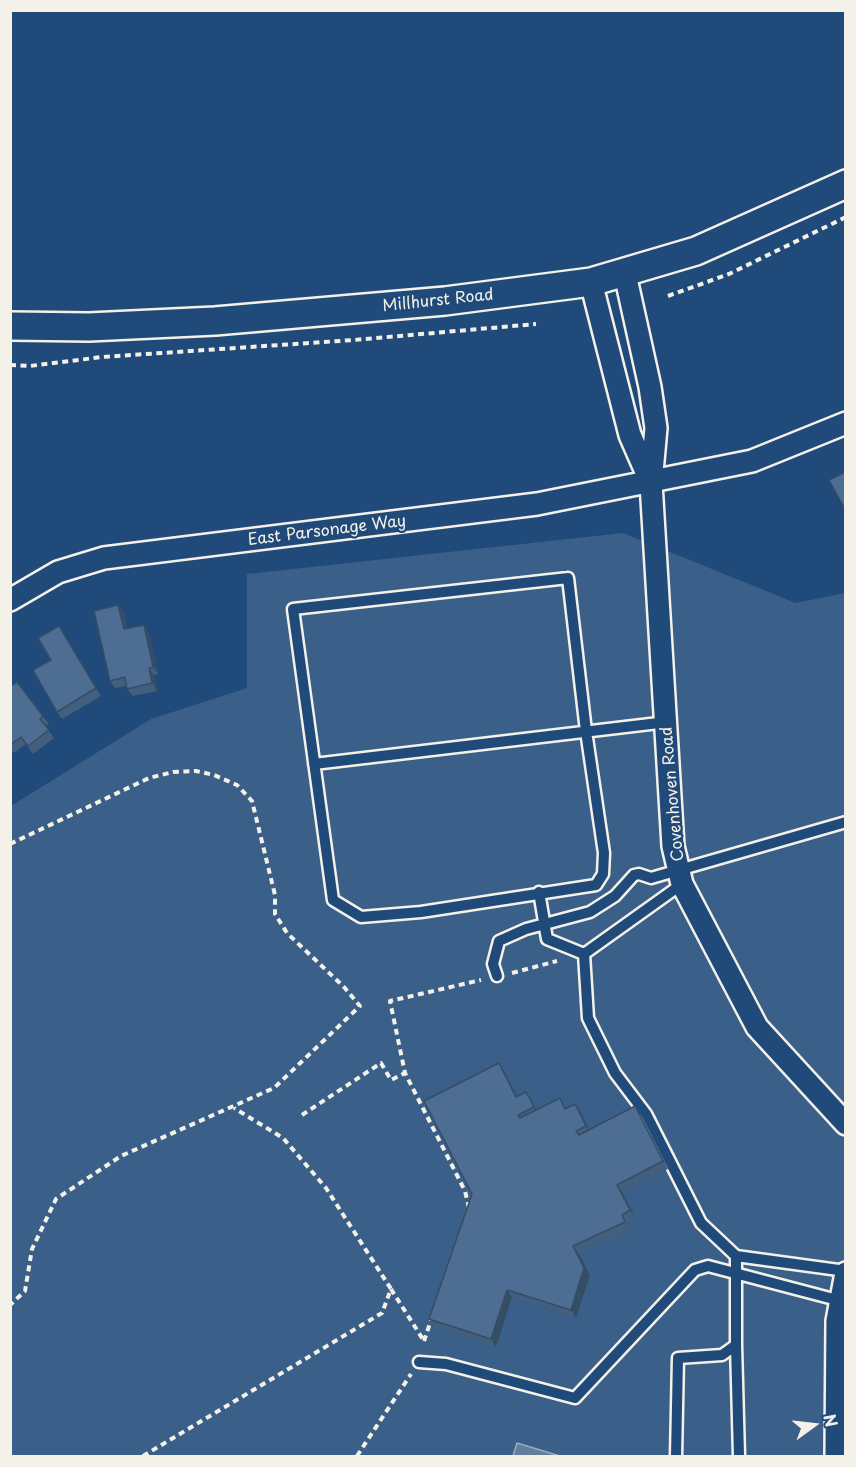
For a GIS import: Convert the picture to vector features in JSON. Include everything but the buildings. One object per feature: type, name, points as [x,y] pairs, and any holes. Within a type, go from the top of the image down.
[{"type":"street","name":"Millhurst Road","points":[[10,326],[89,327],[215,321],[445,301],[591,282],[625,274],[696,251],[846,184]]},
{"type":"street","name":"Covenhoven Road","points":[[625,274],[650,387],[656,428],[651,483],[674,846],[681,877],[757,1027],[846,1124]]},
{"type":"street","name":"Covenhoven Road","points":[[591,282],[630,435],[651,483]]},
{"type":"street","name":"East Parsonage Way","points":[[10,600],[58,572],[104,558],[481,511],[651,483],[752,461],[846,423]]},
{"type":"street","points":[[836,1456],[841,1395],[837,1321],[843,1301],[846,1272]]},
{"type":"lane","points":[[568,578],[586,731],[604,853],[603,874],[596,885],[421,912],[361,917],[333,900],[293,609],[568,578]]},
{"type":"lane","points":[[315,764],[666,722]]},
{"type":"lane","points":[[497,976],[493,964],[499,941],[590,912],[615,896],[634,875],[639,874],[651,878],[681,877],[846,822]]},
{"type":"lane","points":[[584,954],[681,877]]},
{"type":"lane","points":[[539,892],[547,939],[584,954]]},
{"type":"lane","points":[[584,954],[588,1018],[615,1073],[646,1114],[701,1223],[736,1256],[846,1272]]},
{"type":"lane","points":[[736,1256],[739,1456]]},
{"type":"lane","points":[[419,1362],[446,1364],[575,1398],[694,1270],[708,1266],[843,1301]]},
{"type":"lane","points":[[676,1456],[678,1358],[722,1355],[736,1345]]},
{"type":"path","points":[[668,296],[729,274],[846,217]]},
{"type":"path","points":[[10,364],[30,366],[102,357],[354,340],[536,324]]},
{"type":"path","points":[[10,844],[149,778],[172,772],[196,771],[214,775],[237,785],[252,801],[275,895],[275,914],[287,933],[344,987],[360,1006],[274,1088],[121,1156],[56,1199],[32,1249],[25,1291],[10,1305]]},
{"type":"path","points":[[469,1211],[465,1191],[405,1073],[390,1001],[584,954]]},
{"type":"path","points":[[302,1115],[381,1063],[391,1080],[405,1073]]},
{"type":"path","points":[[233,1108],[283,1138],[326,1188],[423,1341]]},
{"type":"path","points":[[143,1456],[382,1313],[391,1289]]},
{"type":"path","points":[[357,1456],[419,1362],[424,1352],[423,1341],[435,1310]]},
{"type":"shaded area","points":[[623,533],[796,603],[845,593],[845,1456],[11,1456],[11,806],[151,719],[247,688],[247,574]]},
{"type":"shaded area","points":[[517,1443],[560,1456],[513,1456]]}]
